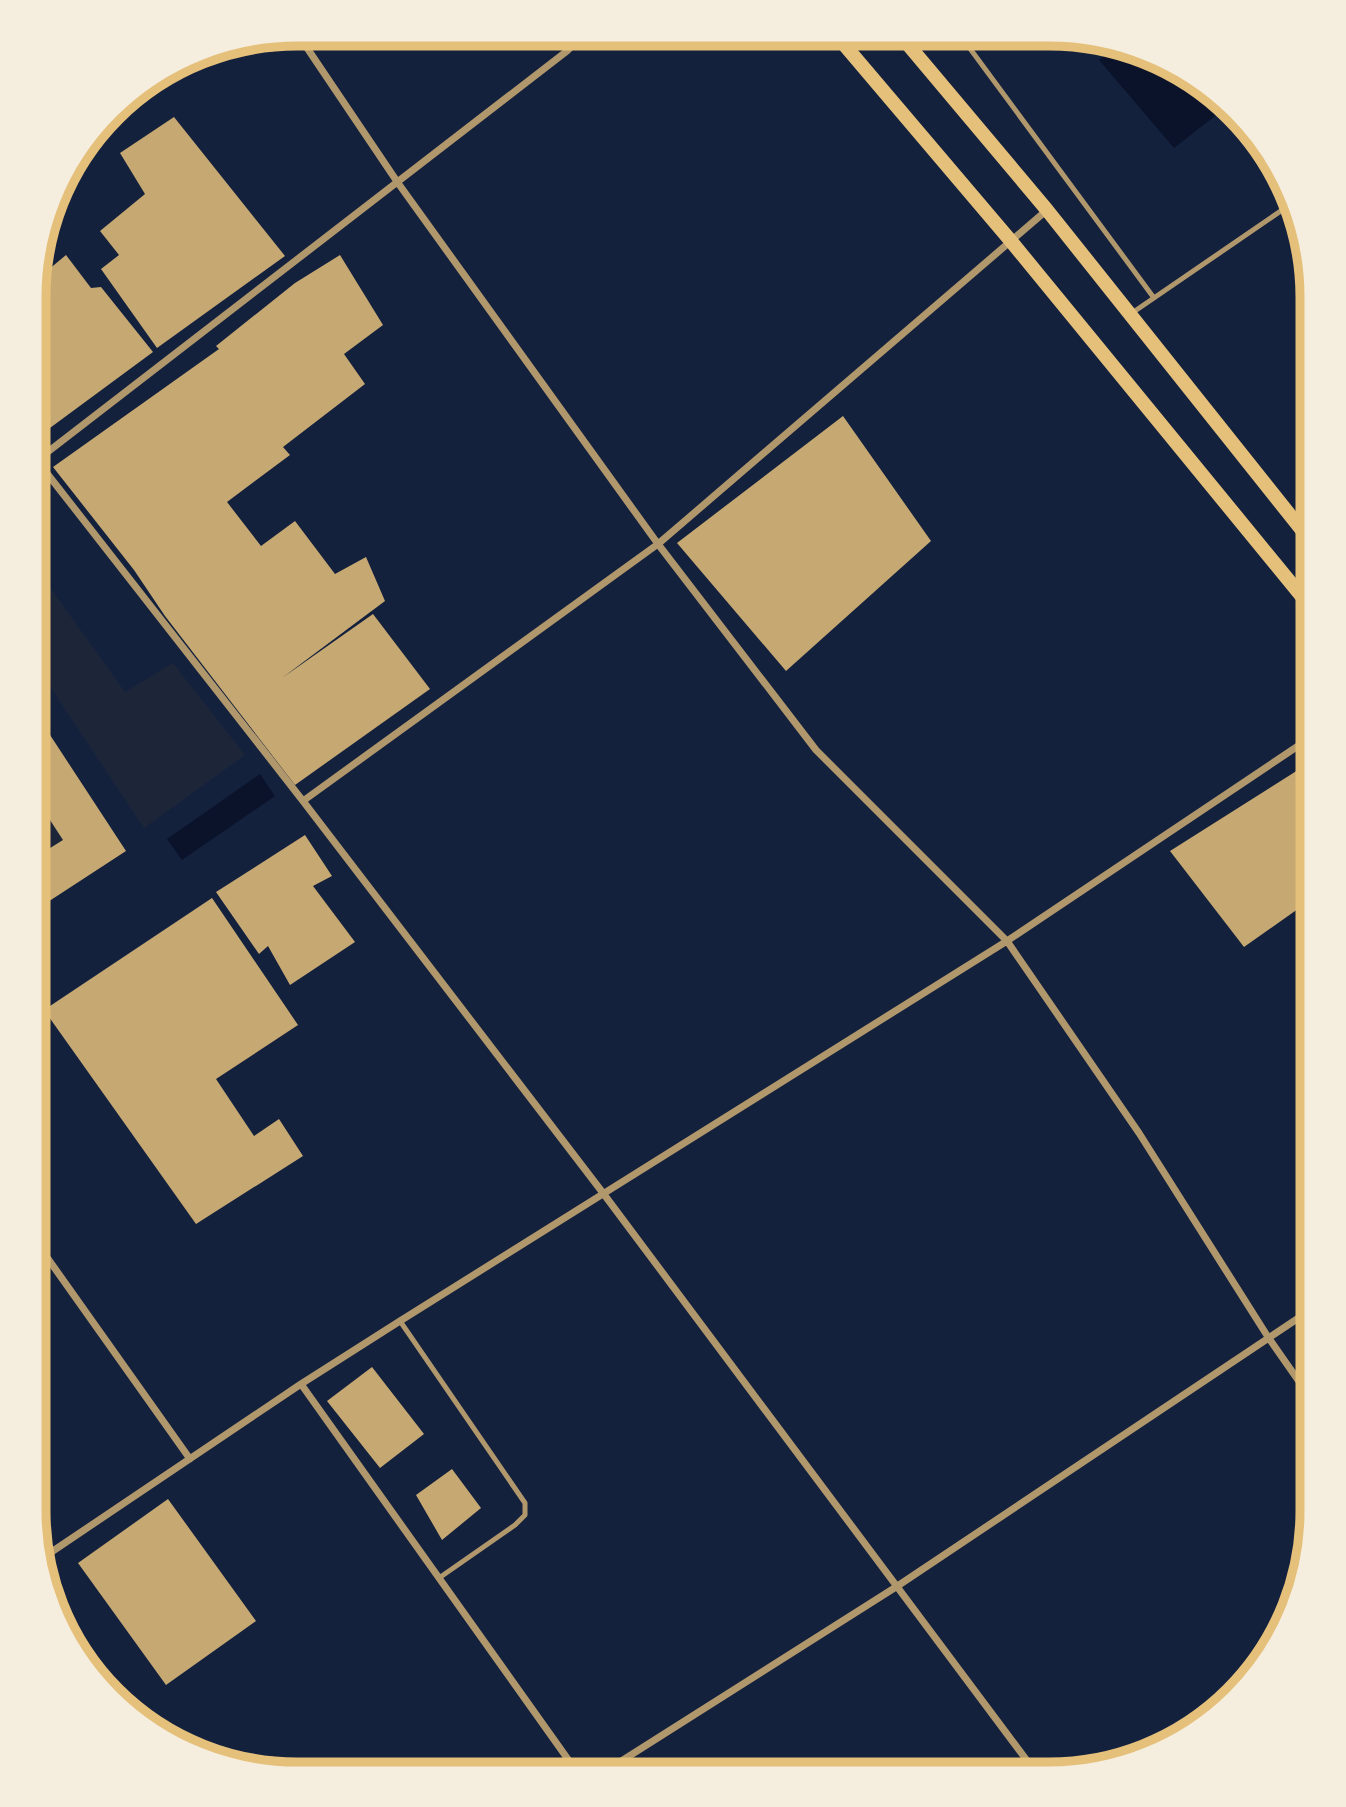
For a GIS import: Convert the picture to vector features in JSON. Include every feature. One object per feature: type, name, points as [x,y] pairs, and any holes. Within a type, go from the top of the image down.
[{"type":"main road","points":[[845,46],[1010,240],[1300,594]]},
{"type":"main road","points":[[909,46],[1047,210],[1300,528]]},
{"type":"street","points":[[306,46],[398,183],[658,544],[816,750],[1007,941],[1139,1132],[1268,1337],[1300,1383]]},
{"type":"street","points":[[46,451],[398,183],[571,46]]},
{"type":"street","points":[[303,801],[658,544],[1047,210]]},
{"type":"street","points":[[46,472],[303,801],[603,1193],[1028,1762]]},
{"type":"street","points":[[49,1553],[301,1384],[1007,941],[1300,744]]},
{"type":"street","points":[[46,1256],[190,1459]]},
{"type":"street","points":[[621,1762],[896,1587],[1300,1317]]},
{"type":"street","points":[[301,1384],[570,1762]]},
{"type":"lane","points":[[968,46],[1154,298]]},
{"type":"lane","points":[[1130,314],[1284,209]]},
{"type":"lane","points":[[400,1321],[525,1503],[525,1515],[514,1525],[439,1578]]},
{"type":"shaded area","points":[[1108,53],[1161,71],[1196,93],[1215,116],[1174,148],[1099,60]]},
{"type":"shaded area","points":[[46,582],[125,692],[173,663],[245,755],[144,828],[46,681]]},
{"type":"shaded area","points":[[260,774],[275,796],[182,860],[167,839]]},
{"type":"shaded area","points":[[46,814],[63,840],[46,851]]},
{"type":"building","points":[[174,117],[285,256],[157,348],[101,269],[119,255],[100,231],[145,194],[120,153]]},
{"type":"building","points":[[66,255],[91,288],[101,287],[153,352],[46,431],[46,280],[47,271]]},
{"type":"building","points":[[340,255],[383,325],[344,354],[365,384],[283,447],[290,455],[227,502],[261,546],[295,521],[335,574],[366,557],[385,601],[282,678],[373,614],[430,689],[295,785],[53,467],[219,349],[216,346],[295,283]]},
{"type":"building","points":[[843,416],[931,541],[786,671],[677,543]]},
{"type":"building","points":[[46,729],[126,851],[46,903],[46,851],[63,840],[46,814]]},
{"type":"building","points":[[1298,770],[1300,773],[1300,907],[1244,947],[1170,851]]},
{"type":"building","points":[[305,835],[332,876],[313,886],[355,942],[290,985],[268,946],[259,954],[216,892]]},
{"type":"building","points":[[212,898],[298,1025],[216,1079],[254,1136],[279,1119],[303,1156],[196,1224],[46,1013],[46,1009]]},
{"type":"building","points":[[372,1367],[424,1434],[380,1468],[327,1401]]},
{"type":"building","points":[[452,1469],[481,1508],[442,1540],[416,1495]]},
{"type":"building","points":[[168,1499],[256,1621],[166,1685],[78,1563]]}]
